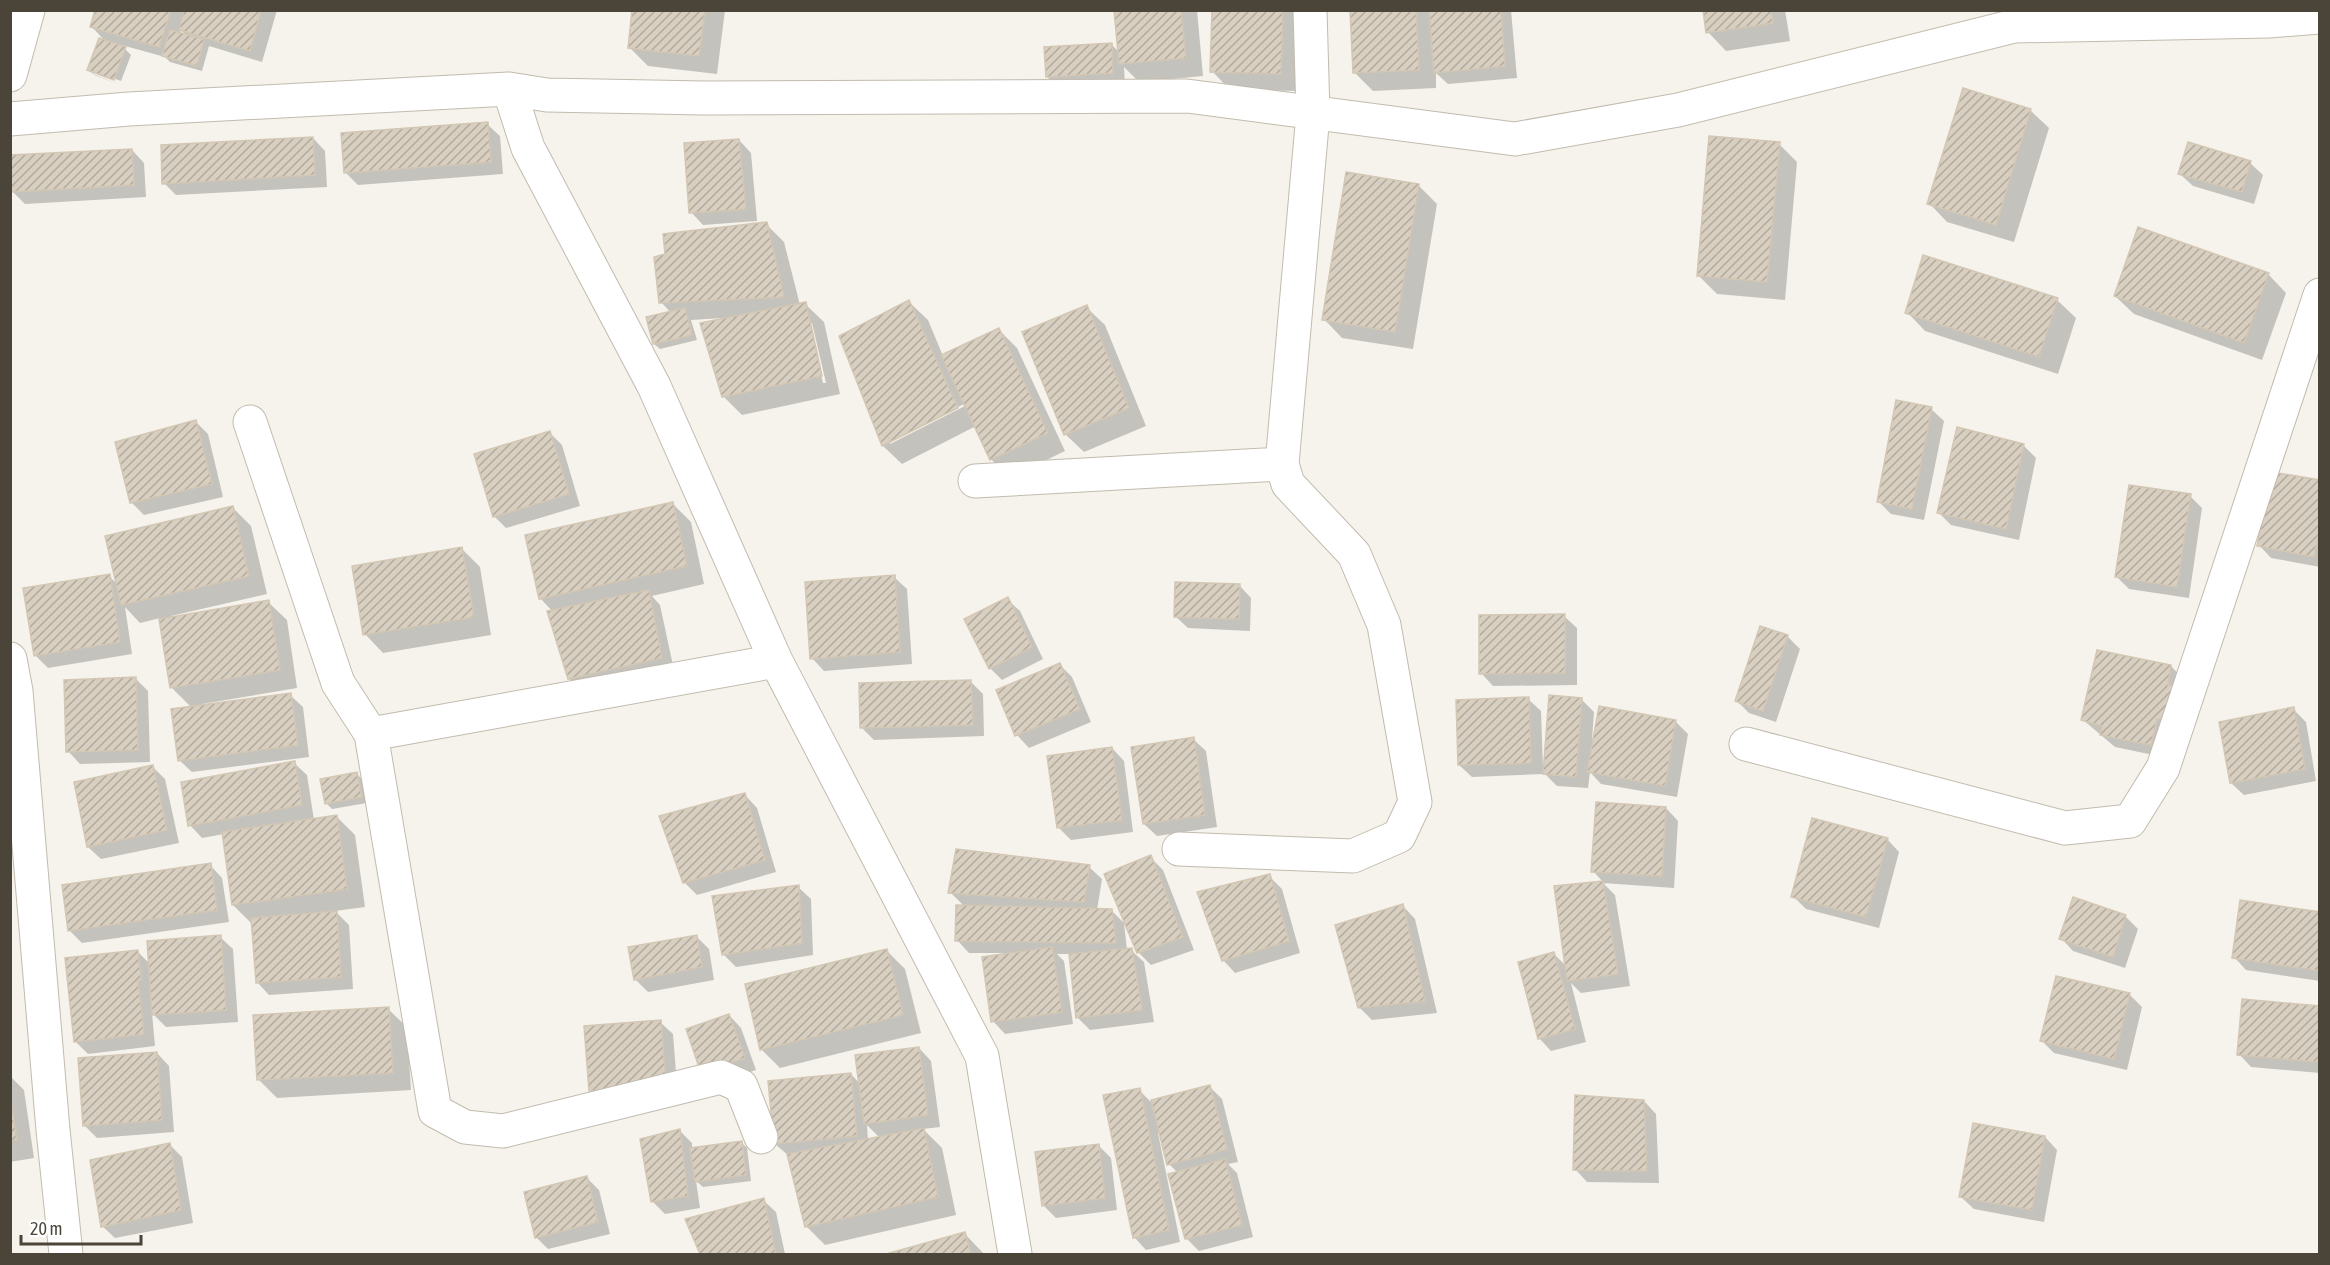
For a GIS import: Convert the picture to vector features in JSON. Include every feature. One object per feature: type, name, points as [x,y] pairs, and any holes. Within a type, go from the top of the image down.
[{"type":"street","points":[[10,75],[28,10]]},
{"type":"street","points":[[1179,849],[1353,856],[1399,836],[1415,802],[1384,625],[1354,554],[1288,484],[1282,464],[1313,114],[1310,10]]},
{"type":"street","points":[[10,119],[129,109],[509,89],[547,94],[704,98],[1187,96],[1515,139],[1678,111],[2014,18],[2269,21],[2319,17]]},
{"type":"street","points":[[509,89],[528,148],[654,386],[776,662],[982,1056],[1016,1254]]},
{"type":"street","points":[[1746,744],[2065,828],[2130,821],[2163,768],[2319,295]]},
{"type":"street","points":[[250,422],[338,684],[371,734],[435,1111],[465,1127],[502,1131],[721,1077],[741,1086],[761,1137]]},
{"type":"street","points":[[975,481],[1282,464]]},
{"type":"street","points":[[10,659],[16,691],[53,1130],[66,1254]]},
{"type":"street","points":[[371,734],[776,662]]},
{"type":"building","points":[[95,10],[171,10],[159,47],[90,27]]},
{"type":"building","points":[[184,10],[261,10],[250,51],[179,30]]},
{"type":"building","points":[[632,10],[705,10],[699,56],[628,48]]},
{"type":"building","points":[[1114,10],[1181,10],[1186,58],[1119,64]]},
{"type":"building","points":[[1212,10],[1283,10],[1281,74],[1210,72]]},
{"type":"building","points":[[1350,10],[1416,10],[1419,70],[1353,73]]},
{"type":"building","points":[[1429,10],[1501,10],[1505,66],[1434,73]]},
{"type":"building","points":[[1703,10],[1771,10],[1773,23],[1706,33]]},
{"type":"building","points":[[170,30],[204,39],[197,66],[162,56]]},
{"type":"building","points":[[99,38],[126,47],[114,80],[87,70]]},
{"type":"building","points":[[1112,43],[1113,73],[1046,77],[1044,47]]},
{"type":"building","points":[[1963,88],[2031,109],[1996,225],[1927,204]]},
{"type":"building","points":[[488,122],[491,162],[344,173],[341,133]]},
{"type":"building","points":[[1709,136],[1780,142],[1767,282],[1697,276]]},
{"type":"building","points":[[313,137],[315,175],[162,184],[161,145]]},
{"type":"building","points":[[739,139],[746,209],[689,213],[684,143]]},
{"type":"building","points":[[2188,142],[2251,161],[2242,192],[2178,174]]},
{"type":"building","points":[[132,149],[134,185],[11,192],[10,155]]},
{"type":"building","points":[[1346,172],[1419,184],[1395,332],[1322,320]]},
{"type":"building","points":[[767,222],[784,297],[659,303],[654,257],[665,254],[663,234]]},
{"type":"building","points":[[2138,227],[2269,273],[2244,343],[2114,296]]},
{"type":"building","points":[[1923,255],[2058,298],[2039,357],[1905,313]]},
{"type":"building","points":[[909,300],[958,408],[882,446],[839,336]]},
{"type":"building","points":[[806,302],[822,376],[722,397],[700,323]]},
{"type":"building","points":[[1087,305],[1129,408],[1064,435],[1022,332]]},
{"type":"building","points":[[685,308],[692,335],[653,344],[646,317]]},
{"type":"building","points":[[999,328],[1048,433],[990,460],[941,355]]},
{"type":"building","points":[[1896,400],[1932,407],[1912,509],[1877,502]]},
{"type":"building","points":[[196,420],[212,484],[130,503],[115,442]]},
{"type":"building","points":[[1957,427],[2024,444],[2006,529],[1937,513]]},
{"type":"building","points":[[550,431],[569,494],[493,517],[474,454]]},
{"type":"building","points":[[2272,472],[2320,480],[2320,529],[2314,557],[2257,546]]},
{"type":"building","points":[[2129,485],[2191,494],[2177,587],[2115,577]]},
{"type":"building","points":[[673,502],[687,566],[539,599],[525,535]]},
{"type":"building","points":[[233,506],[249,576],[121,605],[105,536]]},
{"type":"building","points":[[462,547],[474,617],[363,635],[352,566]]},
{"type":"building","points":[[110,574],[120,642],[34,656],[23,588]]},
{"type":"building","points":[[895,575],[900,652],[810,659],[805,582]]},
{"type":"building","points":[[1175,582],[1240,584],[1239,619],[1174,617]]},
{"type":"building","points":[[649,590],[662,658],[568,679],[547,611]]},
{"type":"building","points":[[1008,597],[1032,647],[989,669],[964,619]]},
{"type":"building","points":[[269,600],[280,670],[170,688],[159,619]]},
{"type":"building","points":[[1565,614],[1565,673],[1479,674],[1479,615]]},
{"type":"building","points":[[1760,626],[1788,635],[1763,711],[1735,701]]},
{"type":"building","points":[[2097,650],[2171,665],[2168,685],[2185,686],[2175,718],[2157,719],[2151,745],[2100,735],[2102,726],[2081,720]]},
{"type":"building","points":[[1060,663],[1080,709],[1015,736],[996,690]]},
{"type":"building","points":[[136,677],[138,750],[66,752],[64,680]]},
{"type":"building","points":[[971,680],[973,725],[860,728],[859,683]]},
{"type":"building","points":[[291,693],[298,745],[178,761],[171,709]]},
{"type":"building","points":[[1549,695],[1582,698],[1576,777],[1543,774]]},
{"type":"building","points":[[1529,697],[1531,763],[1458,765],[1456,700]]},
{"type":"building","points":[[1599,706],[1676,720],[1665,786],[1587,772]]},
{"type":"building","points":[[2294,707],[2305,769],[2230,783],[2219,722]]},
{"type":"building","points":[[1194,737],[1205,815],[1143,824],[1131,747]]},
{"type":"building","points":[[1112,747],[1122,820],[1057,828],[1047,756]]},
{"type":"building","points":[[295,761],[302,805],[188,826],[181,782]]},
{"type":"building","points":[[153,765],[167,830],[87,847],[74,782]]},
{"type":"building","points":[[357,772],[362,797],[325,804],[320,779]]},
{"type":"building","points":[[745,793],[765,860],[683,883],[659,816]]},
{"type":"building","points":[[1596,802],[1666,807],[1662,876],[1591,872]]},
{"type":"building","points":[[337,815],[347,889],[232,905],[222,832]]},
{"type":"building","points":[[1812,818],[1888,838],[1866,917],[1791,897]]},
{"type":"building","points":[[956,849],[1090,865],[1084,902],[948,893]]},
{"type":"building","points":[[1151,855],[1183,937],[1137,953],[1104,874]]},
{"type":"building","points":[[211,863],[217,910],[68,931],[62,885]]},
{"type":"building","points":[[1270,874],[1289,941],[1222,961],[1197,892]]},
{"type":"building","points":[[1603,881],[1618,974],[1567,981],[1554,886]]},
{"type":"building","points":[[799,885],[802,943],[722,955],[712,896]]},
{"type":"building","points":[[2073,897],[2126,915],[2113,957],[2059,939]]},
{"type":"building","points":[[2240,900],[2320,912],[2320,971],[2232,958]]},
{"type":"building","points":[[1403,904],[1425,1001],[1358,1008],[1335,925]]},
{"type":"building","points":[[956,905],[1112,909],[1116,943],[955,941]]},
{"type":"building","points":[[337,911],[341,977],[256,983],[251,918]]},
{"type":"building","points":[[221,935],[226,1010],[152,1015],[147,941]]},
{"type":"building","points":[[697,935],[702,967],[634,980],[628,947]]},
{"type":"building","points":[[1052,947],[1062,1012],[991,1022],[982,957]]},
{"type":"building","points":[[1132,948],[1142,1010],[1076,1018],[1069,954]]},
{"type":"building","points":[[887,949],[903,1015],[760,1050],[745,984]]},
{"type":"building","points":[[138,950],[141,980],[138,981],[144,1034],[74,1042],[65,958]]},
{"type":"building","points":[[1554,952],[1575,1029],[1538,1039],[1518,962]]},
{"type":"building","points":[[2056,976],[2130,993],[2114,1059],[2040,1041]]},
{"type":"building","points":[[2242,999],[2320,1006],[2320,1062],[2237,1055]]},
{"type":"building","points":[[389,1007],[393,1073],[257,1080],[253,1015]]},
{"type":"building","points":[[729,1014],[745,1058],[701,1073],[686,1029]]},
{"type":"building","points":[[661,1020],[666,1085],[589,1091],[584,1026]]},
{"type":"building","points":[[919,1047],[928,1115],[864,1124],[855,1055]]},
{"type":"building","points":[[157,1052],[162,1120],[83,1126],[78,1058]]},
{"type":"building","points":[[851,1073],[857,1136],[774,1144],[768,1081]]},
{"type":"building","points":[[1210,1085],[1227,1149],[1167,1165],[1151,1100]]},
{"type":"building","points":[[1140,1088],[1169,1230],[1133,1238],[1103,1095]]},
{"type":"building","points":[[1575,1095],[1644,1100],[1647,1171],[1573,1170]]},
{"type":"building","points":[[10,1097],[17,1140],[10,1141]]},
{"type":"building","points":[[1973,1123],[2045,1136],[2032,1210],[1959,1197]]},
{"type":"building","points":[[924,1128],[938,1197],[805,1227],[787,1154]]},
{"type":"building","points":[[680,1129],[688,1196],[651,1202],[640,1139]]},
{"type":"building","points":[[742,1141],[746,1175],[695,1182],[690,1148]]},
{"type":"building","points":[[170,1143],[181,1210],[101,1227],[90,1160]]},
{"type":"building","points":[[1099,1144],[1105,1198],[1042,1206],[1035,1152]]},
{"type":"building","points":[[1225,1159],[1242,1225],[1185,1239],[1168,1174]]},
{"type":"building","points":[[587,1176],[598,1222],[535,1238],[524,1192]]},
{"type":"building","points":[[764,1198],[776,1254],[700,1254],[685,1219]]},
{"type":"building","points":[[965,1232],[971,1254],[886,1254]]}]
